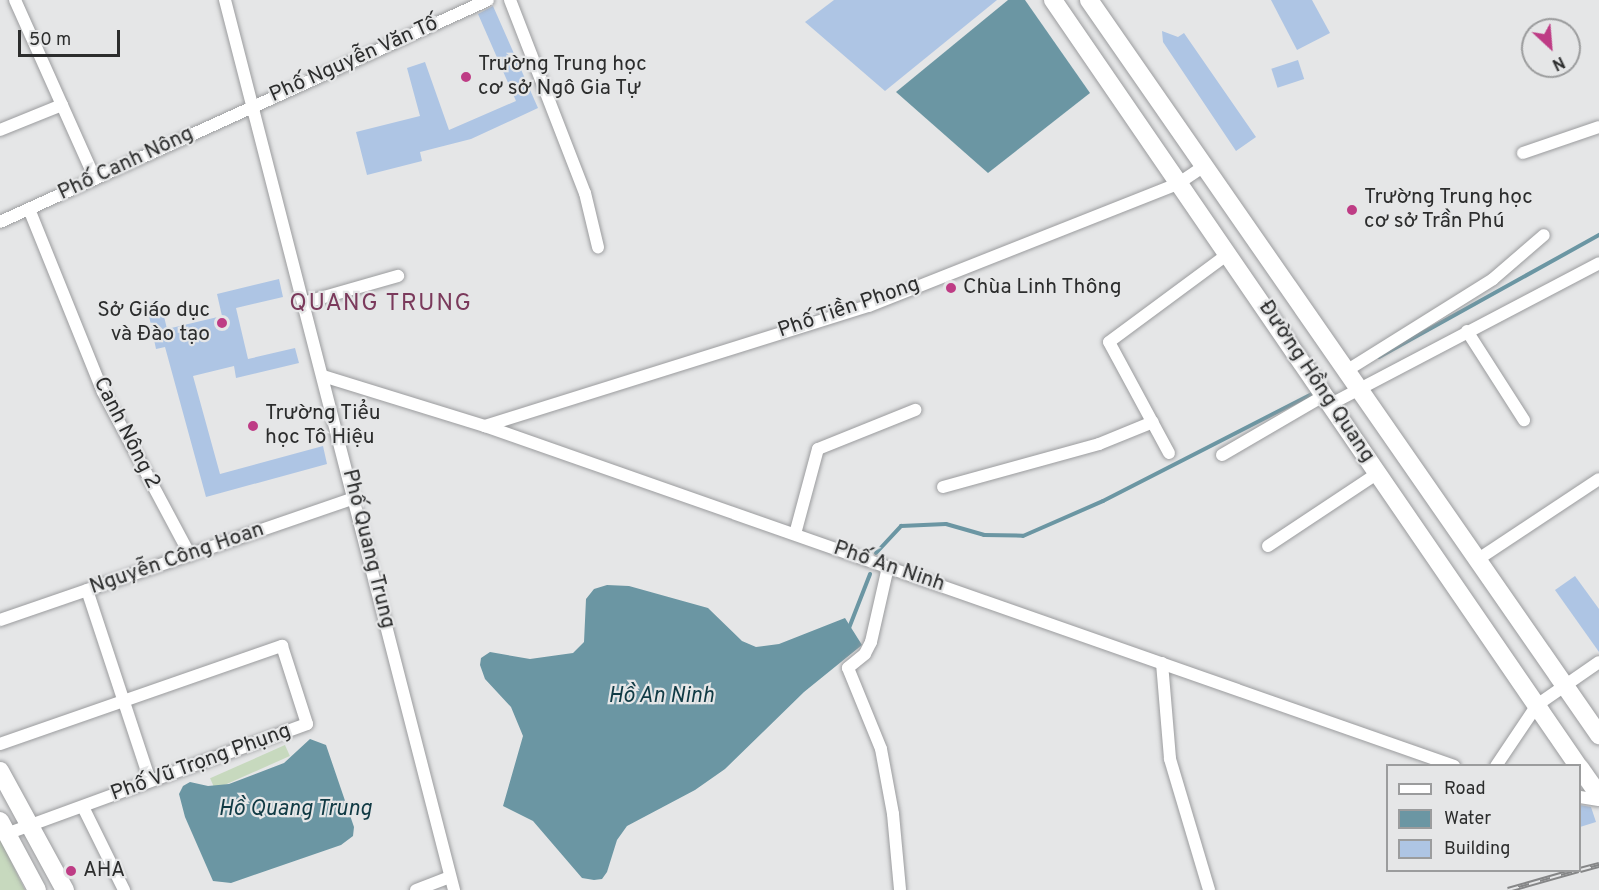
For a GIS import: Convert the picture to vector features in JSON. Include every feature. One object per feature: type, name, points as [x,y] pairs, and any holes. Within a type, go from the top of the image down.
[{"type":"street","points":[[15,0],[95,179]]},
{"type":"street","name":"Phố Quang Trung","points":[[225,0],[355,498],[454,890]]},
{"type":"street","name":"Phố Nguyễn Văn Tố","points":[[252,105],[488,0]]},
{"type":"street","points":[[510,0],[585,193],[598,247]]},
{"type":"street","name":"Đường Hồng Quang","points":[[1053,0],[1577,764]]},
{"type":"street","name":"Đường Hồng Quang","points":[[1089,0],[1599,735]]},
{"type":"street","points":[[1076,33],[1100,16]]},
{"type":"street","points":[[0,130],[62,105]]},
{"type":"street","name":"Phố Canh Nông","points":[[0,222],[252,105]]},
{"type":"street","points":[[1522,153],[1599,127]]},
{"type":"street","name":"Phố Tiền Phong","points":[[485,426],[869,306],[1179,183],[1204,166]]},
{"type":"street","name":"Canh Nông 2","points":[[29,209],[103,392],[190,555]]},
{"type":"street","points":[[1346,371],[1493,279],[1544,235]]},
{"type":"street","points":[[1169,453],[1110,342],[1228,254]]},
{"type":"street","points":[[1221,455],[1599,263]]},
{"type":"street","points":[[303,303],[398,276]]},
{"type":"street","points":[[1467,331],[1524,420]]},
{"type":"street","name":"Phố An Ninh","points":[[323,376],[485,426],[1451,764]]},
{"type":"street","points":[[795,534],[818,449],[915,410]]},
{"type":"street","points":[[943,487],[1099,444],[1153,422]]},
{"type":"street","points":[[1268,546],[1378,473]]},
{"type":"street","points":[[1478,560],[1599,479]]},
{"type":"street","name":"Nguyễn Công Hoan","points":[[0,620],[355,498]]},
{"type":"street","points":[[888,567],[871,642],[865,654],[848,668],[881,749],[893,814],[900,890]]},
{"type":"street","points":[[87,590],[150,781]]},
{"type":"street","name":"Phố Vũ Trọng Phụng","points":[[0,744],[282,646],[307,724],[30,826],[3,828]]},
{"type":"street","points":[[1497,764],[1537,705],[1599,662]]},
{"type":"street","points":[[1162,663],[1170,759],[1209,890]]},
{"type":"street","name":"Đường Hồng Quang","points":[[1581,770],[1599,795]]},
{"type":"street","points":[[0,771],[64,890]]},
{"type":"street","points":[[1581,797],[1599,800]]},
{"type":"street","points":[[83,807],[124,890]]},
{"type":"street","points":[[3,828],[37,890]]},
{"type":"street","points":[[416,890],[450,877]]},
{"type":"green space","points":[[285,745],[290,756],[215,789],[210,778]]},
{"type":"green space","points":[[0,839],[25,890],[0,890]]},
{"type":"water","points":[[1008,0],[1025,0],[1090,93],[988,173],[896,92]]},
{"type":"water","name":"Hồ An Ninh","points":[[607,585],[629,586],[708,608],[742,641],[756,647],[779,644],[845,618],[862,645],[804,692],[725,769],[695,790],[627,826],[617,840],[607,872],[602,879],[594,880],[582,878],[533,821],[503,806],[523,736],[511,707],[485,679],[480,665],[481,658],[490,652],[530,659],[573,653],[584,642],[586,599],[594,589]]},
{"type":"water","name":"Hồ Quang Trung","points":[[310,739],[326,745],[354,827],[353,836],[341,845],[231,883],[213,881],[185,817],[179,794],[183,786],[190,782],[208,786],[229,784],[284,763]]},
{"type":"building","points":[[834,0],[997,0],[885,91],[805,22]]},
{"type":"building","points":[[1271,0],[1312,0],[1330,33],[1297,50]]},
{"type":"building","points":[[493,6],[538,108],[471,139],[420,152],[422,161],[367,175],[356,132],[420,116],[407,68],[425,62],[449,130],[516,101],[478,14]]},
{"type":"building","points":[[1162,31],[1178,37],[1184,33],[1256,137],[1236,151],[1163,42]]},
{"type":"building","points":[[1298,60],[1304,79],[1278,88],[1271,69]]},
{"type":"building","points":[[279,279],[283,297],[236,308],[248,359],[295,348],[299,363],[236,378],[234,366],[193,376],[220,474],[323,446],[327,464],[206,497],[165,347],[156,349],[148,311],[162,308],[167,329],[222,316],[217,294]]},
{"type":"building","points":[[1575,576],[1599,609],[1599,652],[1555,590]]},
{"type":"building","points":[[1581,805],[1591,807],[1596,822],[1581,827]]},
{"type":"waterway","points":[[1379,357],[1599,235]]},
{"type":"waterway","points":[[876,553],[901,526],[946,524],[984,535],[1023,536],[1103,501],[1314,393]]},
{"type":"waterway","points":[[849,628],[870,574]]},
{"type":"railway","points":[[1581,870],[1599,865]]},
{"type":"railway","points":[[1508,890],[1571,872]]},
{"type":"place","name":"Trường Trung học cơ sở Ngô Gia Tự","points":[[466,77]]},
{"type":"place","name":"Trường Trung học cơ sở Trần Phú","points":[[1352,210]]},
{"type":"place","name":"Chùa Linh Thông","points":[[951,288]]},
{"type":"place","name":"Sở Giáo dục và Đào tạo","points":[[222,323]]},
{"type":"place","name":"Trường Tiểu học Tô Hiệu","points":[[253,426]]},
{"type":"place","name":"AHA","points":[[71,871]]},
{"type":"district","name":"QUANG TRUNG","points":[[381,305]]}]
